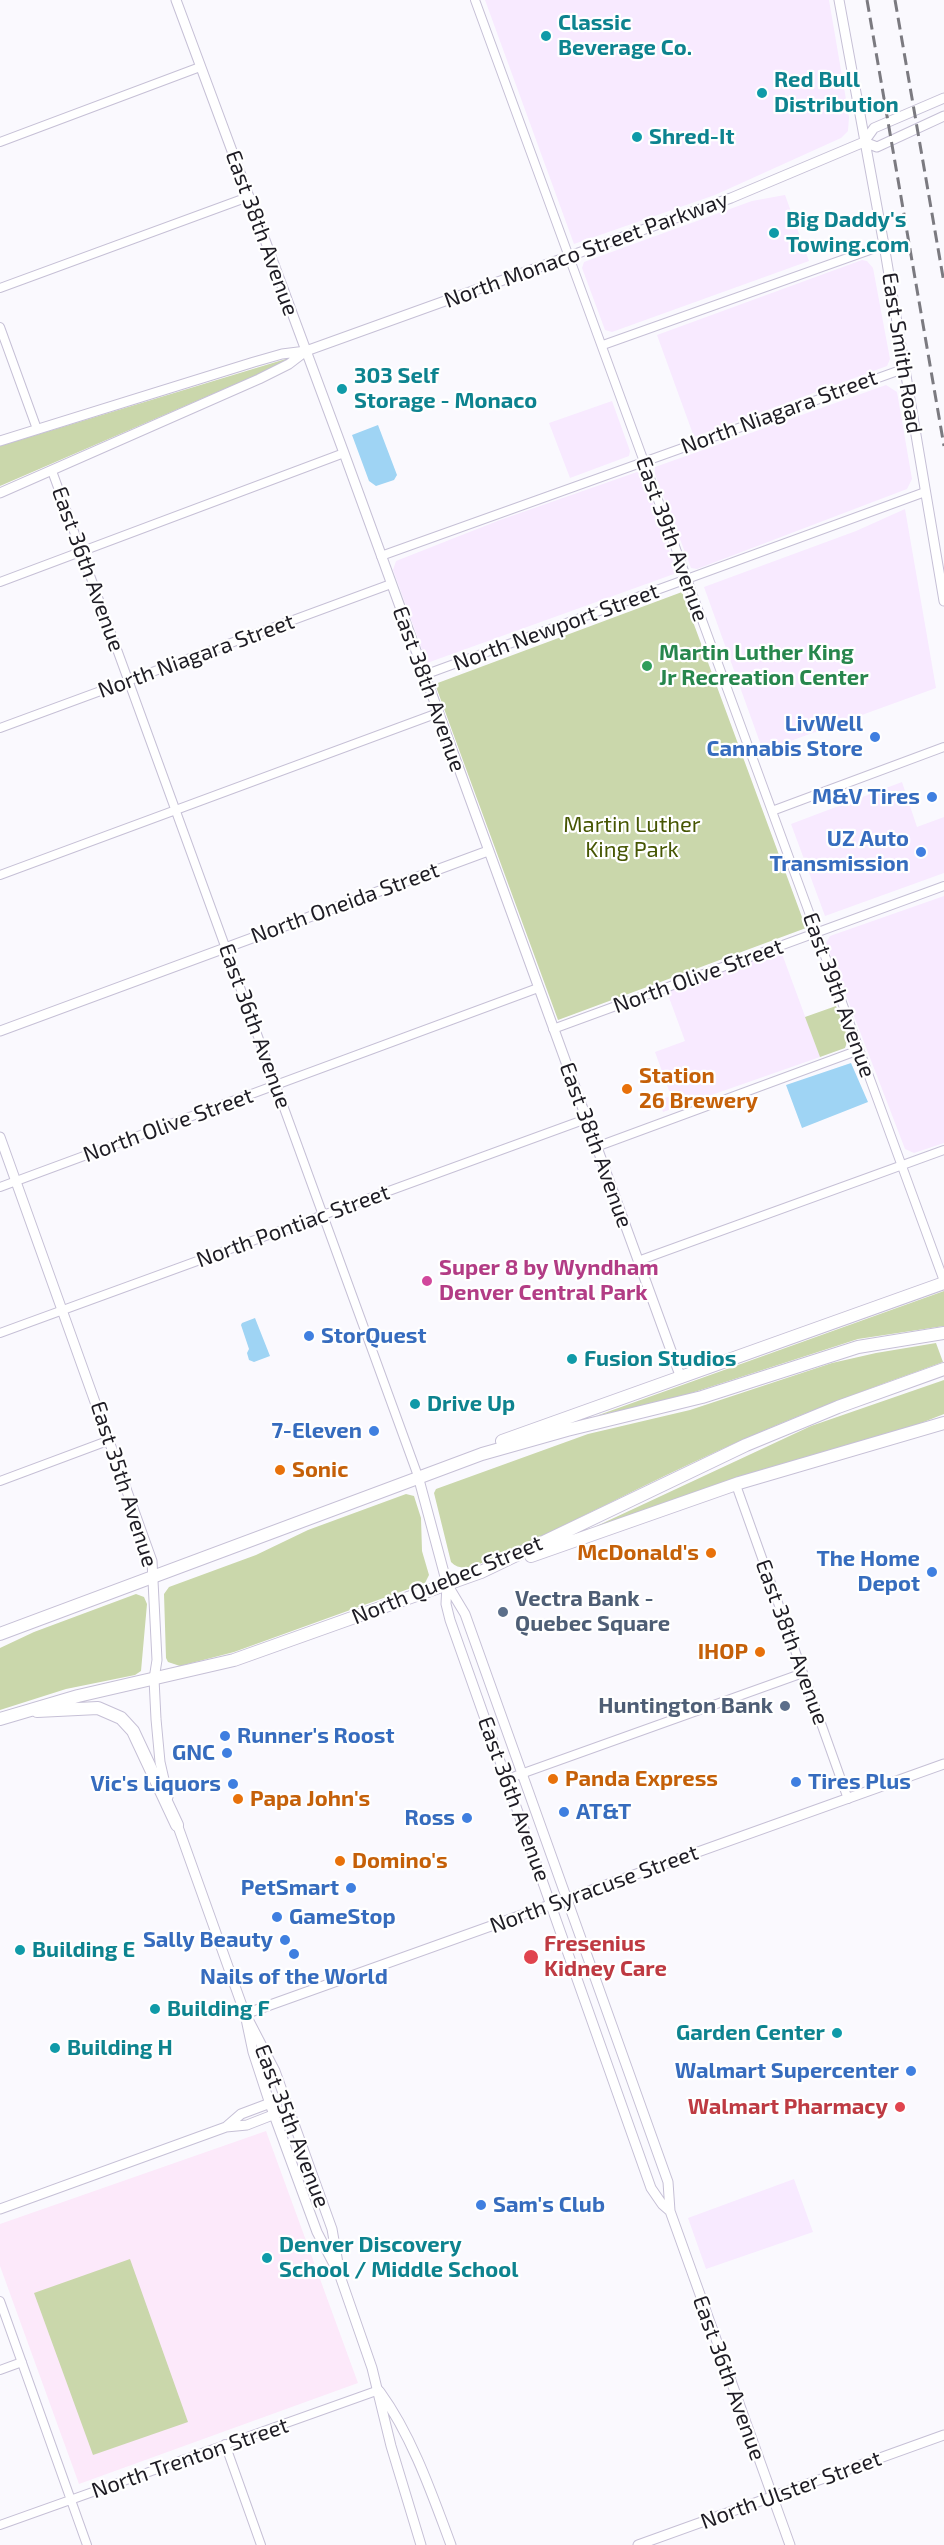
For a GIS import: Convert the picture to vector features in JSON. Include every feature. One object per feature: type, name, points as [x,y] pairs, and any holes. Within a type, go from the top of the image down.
[{"type":"main road","points":[[482,1454],[498,1442],[517,1434],[681,1378],[944,1282]]},
{"type":"main road","points":[[0,1634],[482,1454],[583,1426],[694,1400],[858,1347],[944,1333]]},
{"type":"main road","name":"North Quebec Street","points":[[0,1719],[90,1693],[154,1680],[254,1653],[481,1572],[746,1445],[838,1407],[944,1369]]},
{"type":"main road","points":[[481,1572],[572,1544],[736,1485],[944,1422]]},
{"type":"main road","points":[[20,1712],[98,1708],[121,1718],[133,1731],[177,1825]]},
{"type":"street","name":"East 38th Avenue","points":[[176,0],[306,351],[339,455],[381,556],[681,1378]]},
{"type":"street","name":"East 39th Avenue","points":[[475,0],[944,1282]]},
{"type":"street","name":"East Smith Road","points":[[839,0],[906,368],[944,601]]},
{"type":"street","points":[[0,142],[200,67]]},
{"type":"street","points":[[944,98],[874,128],[864,142],[877,147],[944,116]]},
{"type":"street","name":"North Monaco Street Parkway","points":[[0,441],[262,360],[306,351],[731,198],[864,142]]},
{"type":"street","points":[[0,288],[248,197]]},
{"type":"street","points":[[603,345],[884,245]]},
{"type":"street","points":[[0,327],[37,429]]},
{"type":"street","name":"North Monaco Street Parkway","points":[[0,493],[265,376],[289,364],[306,351]]},
{"type":"street","name":"North Niagara Street","points":[[381,556],[906,368]]},
{"type":"street","points":[[0,582],[339,455]]},
{"type":"street","name":"East 36th Avenue","points":[[52,471],[418,1476],[447,1584],[450,1620],[651,2188],[670,2211]]},
{"type":"street","name":"North Newport Street","points":[[424,675],[925,492]]},
{"type":"street","name":"North Niagara Street","points":[[0,728],[391,584]]},
{"type":"street","points":[[0,875],[438,713]]},
{"type":"street","points":[[772,811],[944,747]]},
{"type":"street","name":"North Oneida Street","points":[[0,1031],[488,851]]},
{"type":"street","name":"North Olive Street","points":[[553,1029],[944,886]]},
{"type":"street","name":"North Olive Street","points":[[0,1187],[538,988]]},
{"type":"street","points":[[596,1147],[859,1050]]},
{"type":"street","name":"North Pontiac Street","points":[[0,1333],[586,1119]]},
{"type":"street","name":"East 35th Avenue","points":[[0,1137],[143,1532],[154,1577],[157,1660],[154,1680],[160,1762],[177,1825],[245,2014],[253,2052],[270,2104],[317,2232],[340,2276],[379,2390],[391,2446],[421,2545]]},
{"type":"street","points":[[638,1261],[944,1150]]},
{"type":"street","points":[[0,1480],[110,1440]]},
{"type":"street","name":"East 38th Avenue","points":[[736,1485],[848,1799]]},
{"type":"street","name":"East 36th Avenue","points":[[447,1584],[465,1614],[567,1899],[668,2182],[670,2211],[790,2545]]},
{"type":"street","points":[[507,1779],[803,1673]]},
{"type":"street","name":"North Syracuse Street","points":[[245,2014],[944,1764]]},
{"type":"street","name":"East 35th Avenue","points":[[245,2014],[267,2053],[285,2098],[332,2229],[340,2276]]},
{"type":"street","points":[[226,2127],[241,2114],[285,2098]]},
{"type":"street","points":[[0,2209],[226,2127],[247,2125],[288,2109]]},
{"type":"street","points":[[0,2301],[87,2545]]},
{"type":"street","points":[[0,2370],[22,2362]]},
{"type":"street","name":"East 35th Avenue","points":[[379,2390],[394,2414],[420,2467],[451,2545]]},
{"type":"street","name":"North Trenton Street","points":[[0,2525],[379,2390]]},
{"type":"street","name":"North Ulster Street","points":[[638,2545],[944,2435]]},
{"type":"street","points":[[225,2444],[261,2545]]},
{"type":"shaded area","points":[[485,0],[829,0],[849,117],[848,131],[841,138],[715,195],[574,244]]},
{"type":"shaded area","name":"Big Daddy's Towing.com","points":[[785,195],[809,261],[612,332],[605,330],[582,268],[584,262],[752,201]]},
{"type":"shaded area","points":[[862,260],[867,261],[873,268],[890,359],[887,366],[694,437],[657,335]]},
{"type":"shaded area","points":[[886,385],[897,392],[912,479],[907,489],[697,569],[691,568],[655,474],[655,467]]},
{"type":"shaded area","points":[[612,401],[630,451],[629,456],[570,478],[549,423]]},
{"type":"shaded area","points":[[637,472],[643,475],[676,570],[674,574],[427,663],[393,570],[396,561],[500,520]]},
{"type":"shaded area","points":[[905,509],[936,688],[763,751],[704,587],[856,531]]},
{"type":"shaded area","points":[[902,782],[917,827],[944,817],[944,873],[825,916],[791,824]]},
{"type":"shaded area","points":[[944,896],[944,1143],[914,1153],[905,1149],[826,943],[830,936]]},
{"type":"shaded area","points":[[781,951],[820,1057],[663,1112],[659,1100],[671,1096],[655,1052],[685,1041],[667,992]]},
{"type":"shaded area","points":[[266,2131],[358,2383],[79,2484],[0,2266],[0,2224]]},
{"type":"shaded area","points":[[794,2179],[813,2232],[706,2269],[688,2218]]},
{"type":"green space","points":[[289,358],[268,370],[0,486],[0,446]]},
{"type":"green space","name":"Martin Luther King Park","points":[[682,592],[806,928],[558,1020],[435,684]]},
{"type":"green space","points":[[836,1006],[846,1033],[845,1048],[820,1057],[805,1017]]},
{"type":"green space","points":[[944,1291],[944,1326],[858,1339],[676,1398],[596,1416]]},
{"type":"green space","points":[[936,1343],[943,1362],[831,1403],[749,1437],[481,1563],[466,1568],[456,1566],[451,1562],[434,1493],[436,1489],[588,1434],[690,1410],[832,1363]]},
{"type":"green space","points":[[944,1380],[944,1414],[888,1436],[586,1531],[811,1426]]},
{"type":"green space","points":[[406,1494],[414,1496],[421,1518],[422,1551],[429,1575],[425,1583],[234,1652],[180,1666],[168,1662],[164,1594],[169,1587],[256,1555],[308,1530]]},
{"type":"green space","points":[[136,1594],[144,1597],[147,1604],[141,1671],[135,1675],[66,1689],[0,1710],[0,1648],[34,1632]]},
{"type":"green space","points":[[130,2259],[188,2422],[93,2455],[34,2293]]},
{"type":"water","points":[[378,425],[397,475],[394,480],[376,486],[369,481],[352,435]]},
{"type":"water","points":[[851,1063],[868,1102],[802,1128],[786,1085]]},
{"type":"water","points":[[255,1318],[270,1356],[254,1362],[249,1360],[247,1353],[249,1349],[241,1325]]},
{"type":"railway","points":[[867,0],[944,446]]},
{"type":"railway","points":[[895,0],[944,283]]},
{"type":"place","name":"Classic Beverage Co.","points":[[546,36]]},
{"type":"place","name":"Red Bull Distribution","points":[[762,93]]},
{"type":"place","name":"Shred-It","points":[[637,137]]},
{"type":"place","name":"Big Daddy's Towing.com","points":[[774,233]]},
{"type":"place","name":"303 Self Storage - Monaco","points":[[342,389]]},
{"type":"place","name":"Martin Luther King Jr Recreation Center","points":[[647,666]]},
{"type":"place","name":"LivWell Cannabis Store","points":[[875,737]]},
{"type":"place","name":"M&V Tires","points":[[932,797]]},
{"type":"place","name":"UZ Auto Transmission","points":[[921,852]]},
{"type":"place","name":"Station 26 Brewery","points":[[627,1089]]},
{"type":"place","name":"Super 8 by Wyndham Denver Central Park","points":[[427,1281]]},
{"type":"place","name":"StorQuest","points":[[309,1336]]},
{"type":"place","name":"Fusion Studios","points":[[572,1359]]},
{"type":"place","name":"Drive Up","points":[[415,1404]]},
{"type":"place","name":"7-Eleven","points":[[374,1431]]},
{"type":"place","name":"Sonic","points":[[280,1470]]},
{"type":"place","name":"McDonald's","points":[[711,1553]]},
{"type":"place","name":"The Home Depot","points":[[932,1572]]},
{"type":"place","name":"Vectra Bank - Quebec Square","points":[[503,1612]]},
{"type":"place","name":"IHOP","points":[[760,1652]]},
{"type":"place","name":"Huntington Bank","points":[[785,1706]]},
{"type":"place","name":"Runner's Roost","points":[[225,1736]]},
{"type":"place","name":"GNC","points":[[227,1753]]},
{"type":"place","name":"Panda Express","points":[[553,1779]]},
{"type":"place","name":"Tires Plus","points":[[796,1782]]},
{"type":"place","name":"Vic's Liquors","points":[[233,1784]]},
{"type":"place","name":"Papa John's","points":[[238,1799]]},
{"type":"place","name":"AT&T","points":[[564,1812]]},
{"type":"place","name":"Ross","points":[[467,1818]]},
{"type":"place","name":"Domino's","points":[[340,1861]]},
{"type":"place","name":"PetSmart","points":[[351,1888]]},
{"type":"place","name":"GameStop","points":[[277,1917]]},
{"type":"place","name":"Sally Beauty","points":[[285,1940]]},
{"type":"place","name":"Building E","points":[[20,1950]]},
{"type":"place","name":"Nails of the World","points":[[294,1954]]},
{"type":"place","name":"Fresenius Kidney Care","points":[[531,1957]]},
{"type":"place","name":"Building F","points":[[155,2009]]},
{"type":"place","name":"Garden Center","points":[[837,2033]]},
{"type":"place","name":"Building H","points":[[55,2048]]},
{"type":"place","name":"Walmart Supercenter","points":[[911,2071]]},
{"type":"place","name":"Walmart Pharmacy","points":[[900,2107]]},
{"type":"place","name":"Sam's Club","points":[[481,2205]]},
{"type":"place","name":"Denver Discovery School / Middle School","points":[[267,2258]]}]
